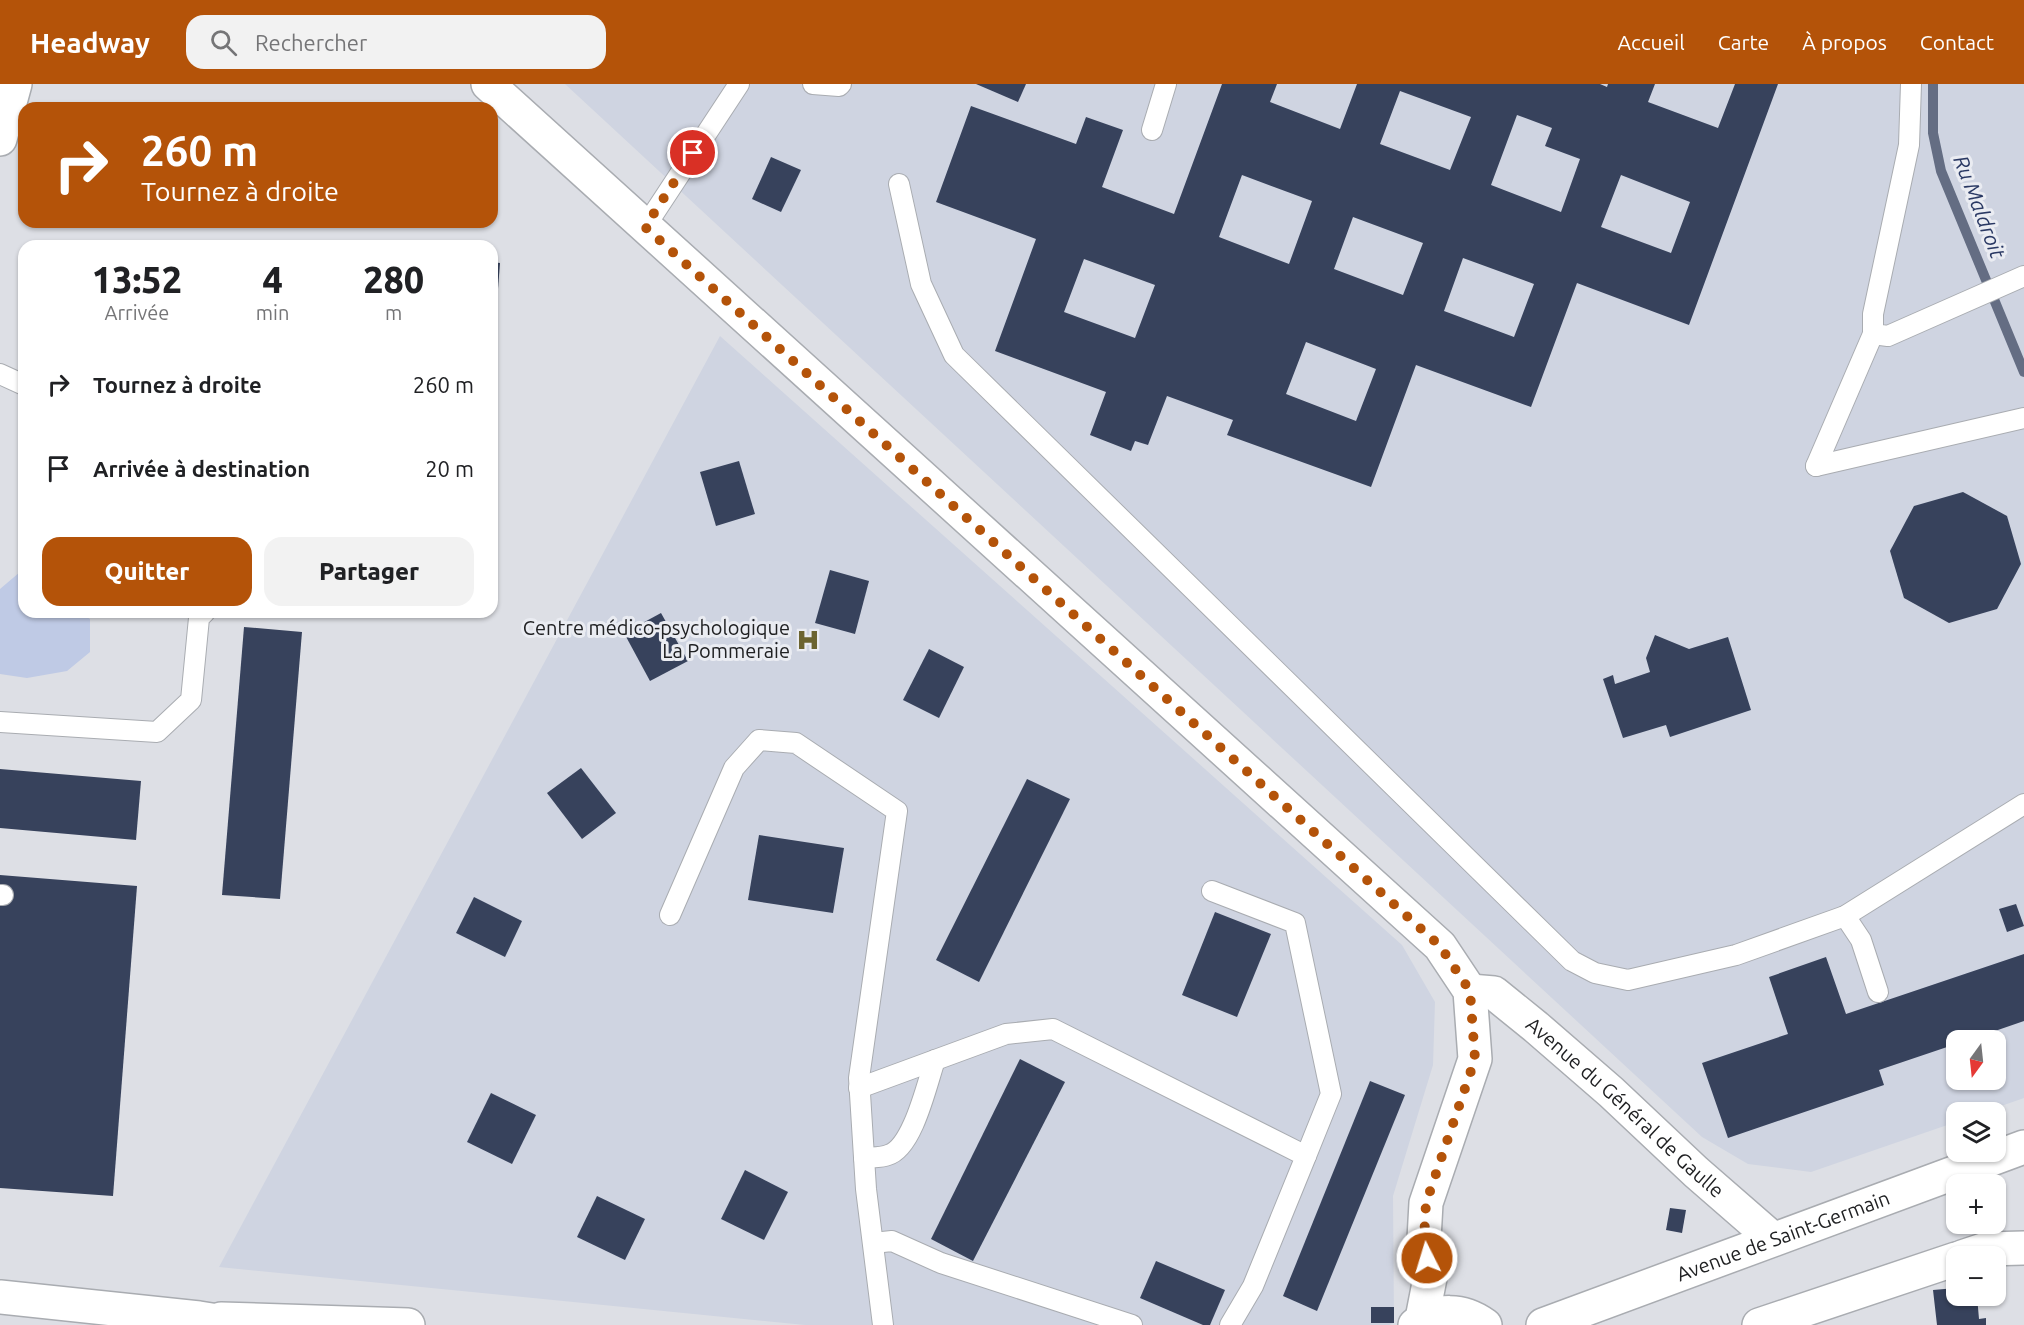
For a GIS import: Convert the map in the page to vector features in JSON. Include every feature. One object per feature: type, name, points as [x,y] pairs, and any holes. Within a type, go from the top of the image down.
[{"type":"street","points":[[0,139],[15,84]]},
{"type":"street","points":[[488,84],[1440,946],[1470,991],[1475,1059],[1426,1203],[1424,1239],[1430,1278],[1418,1322]]},
{"type":"street","name":"Avenue du Général de Gaulle","points":[[1470,991],[1494,993],[1536,1027],[1773,1239]]},
{"type":"street","name":"Avenue de Saint-Germain","points":[[1543,1325],[2024,1147]]},
{"type":"street","points":[[2006,1248],[2024,1248]]},
{"type":"street","points":[[1759,1325],[1946,1262]]},
{"type":"street","points":[[1430,1278],[1474,1319]]},
{"type":"street","points":[[0,1297],[199,1318],[243,1325]]},
{"type":"street","points":[[1418,1322],[1435,1314],[1449,1312],[1474,1319]]},
{"type":"street","points":[[199,1318],[408,1325]]},
{"type":"lane","points":[[645,227],[739,84]]},
{"type":"lane","points":[[813,84],[839,86],[841,84]]},
{"type":"lane","points":[[1152,130],[1166,84]]},
{"type":"lane","points":[[1911,84],[1909,145],[1873,314],[1873,334],[1816,466],[2024,418]]},
{"type":"lane","points":[[899,184],[921,284],[954,355],[1572,961],[1595,973],[1628,980],[1736,956],[1845,916],[2024,804]]},
{"type":"lane","points":[[1873,334],[1888,336],[2024,276]]},
{"type":"lane","points":[[0,374],[18,382]]},
{"type":"lane","points":[[0,722],[157,732],[190,700],[200,618]]},
{"type":"lane","points":[[670,915],[734,768],[759,740],[796,743],[897,812],[859,1078],[864,1158],[883,1325]]},
{"type":"lane","points":[[1212,891],[1295,923],[1331,1094],[1253,1286],[1230,1325]]},
{"type":"lane","points":[[1845,916],[1861,940],[1878,992]]},
{"type":"lane","points":[[859,1088],[1006,1034],[1053,1029],[1306,1156]]},
{"type":"lane","points":[[864,1158],[888,1155],[899,1149],[912,1128],[935,1060]]},
{"type":"lane","points":[[873,1243],[892,1241],[941,1263],[1132,1325]]},
{"type":"shaded area","points":[[565,84],[2024,84],[2024,1098],[2006,1104],[2006,1102],[1946,1102],[1946,1125],[1811,1172],[1748,1164],[1702,1137]]},
{"type":"shaded area","name":"Centre médico-psychologique La Pommeraie","points":[[720,336],[1402,945],[1435,1002],[1433,1065],[1393,1196],[1394,1323],[1389,1325],[805,1325],[219,1267]]},
{"type":"shaded area","points":[[18,574],[18,618],[90,619],[90,652],[67,671],[27,678],[0,674],[0,589]]},
{"type":"building","points":[[976,84],[1026,84],[1018,102]]},
{"type":"building","points":[[1222,84],[1277,84],[1270,102],[1340,129],[1357,84],[1600,84],[1607,87],[1608,84],[1655,84],[1648,102],[1718,128],[1735,84],[1778,84],[1689,325],[1577,283],[1531,407],[1416,365],[1371,487],[1227,435],[1233,420],[1167,396],[1148,445],[1135,441],[1131,451],[1090,435],[1106,392],[995,351],[1036,239],[936,202],[971,106],[1076,144],[1086,117],[1123,130],[1102,187],[1174,214]],"holes":[[[1400,91],[1471,117],[1450,170],[1380,144]],[[1517,115],[1552,128],[1545,146],[1580,159],[1561,212],[1491,185]],[[1242,175],[1312,201],[1289,264],[1219,237]],[[1621,175],[1690,202],[1671,253],[1601,227]],[[1353,217],[1423,243],[1403,295],[1334,269]],[[1463,258],[1534,284],[1514,337],[1444,311]],[[1084,259],[1155,285],[1135,338],[1064,312]],[[1306,342],[1376,369],[1356,421],[1286,394]]]},
{"type":"building","points":[[771,157],[801,170],[781,212],[752,199]]},
{"type":"building","points":[[498,263],[500,263],[498,289]]},
{"type":"building","points":[[739,461],[755,514],[716,526],[700,472]]},
{"type":"building","points":[[1963,492],[2007,516],[2021,564],[1997,609],[1949,623],[1904,598],[1890,551],[1914,506]]},
{"type":"building","points":[[830,570],[869,581],[855,634],[815,623]]},
{"type":"building","points":[[661,613],[688,661],[650,681],[624,633]]},
{"type":"building","points":[[244,627],[302,632],[280,899],[222,895]]},
{"type":"building","points":[[1655,635],[1689,649],[1728,637],[1751,710],[1670,737],[1666,725],[1623,738],[1603,679],[1613,675],[1615,684],[1650,672],[1646,658]]},
{"type":"building","points":[[929,649],[964,667],[939,718],[903,700]]},
{"type":"building","points":[[581,768],[616,813],[582,839],[547,793]]},
{"type":"building","points":[[0,769],[141,781],[136,840],[0,828]]},
{"type":"building","points":[[1027,779],[1070,799],[979,982],[936,960]]},
{"type":"building","points":[[759,835],[844,848],[833,913],[748,900]]},
{"type":"building","points":[[0,875],[137,886],[113,1196],[0,1188]]},
{"type":"building","points":[[474,897],[522,921],[505,957],[456,933]]},
{"type":"building","points":[[2016,904],[2024,926],[2007,932],[1999,909]]},
{"type":"building","points":[[1215,912],[1271,934],[1237,1017],[1182,995]]},
{"type":"building","points":[[2024,954],[2024,1021],[1998,1030],[1946,1030],[1946,1047],[1879,1070],[1884,1085],[1728,1138],[1702,1063],[1788,1034],[1769,977],[1826,957],[1846,1014]]},
{"type":"building","points":[[1020,1059],[1065,1082],[973,1261],[931,1239]]},
{"type":"building","points":[[1370,1081],[1405,1095],[1317,1311],[1283,1296]]},
{"type":"building","points":[[491,1093],[536,1115],[512,1164],[467,1142]]},
{"type":"building","points":[[745,1170],[788,1192],[764,1240],[721,1219]]},
{"type":"building","points":[[597,1196],[645,1219],[625,1260],[577,1237]]},
{"type":"building","points":[[1670,1208],[1686,1210],[1682,1233],[1666,1230]]},
{"type":"building","points":[[1156,1261],[1225,1290],[1210,1325],[1203,1325],[1140,1298]]},
{"type":"building","points":[[1946,1289],[1946,1306],[1978,1306],[1979,1319],[1986,1318],[1986,1325],[1937,1325],[1933,1290]]},
{"type":"building","points":[[1371,1307],[1394,1307],[1394,1323],[1371,1323]]},
{"type":"waterway","name":"Ru Maldroit","points":[[1933,84],[1933,133],[1941,171],[2024,372]]},
{"type":"place","name":"Centre médico-psychologique La Pommeraie","points":[[808,640]]},
{"type":"route","points":[[693,153],[645,227],[1440,946],[1470,991],[1475,1059],[1426,1203],[1424,1239],[1427,1258]]}]
